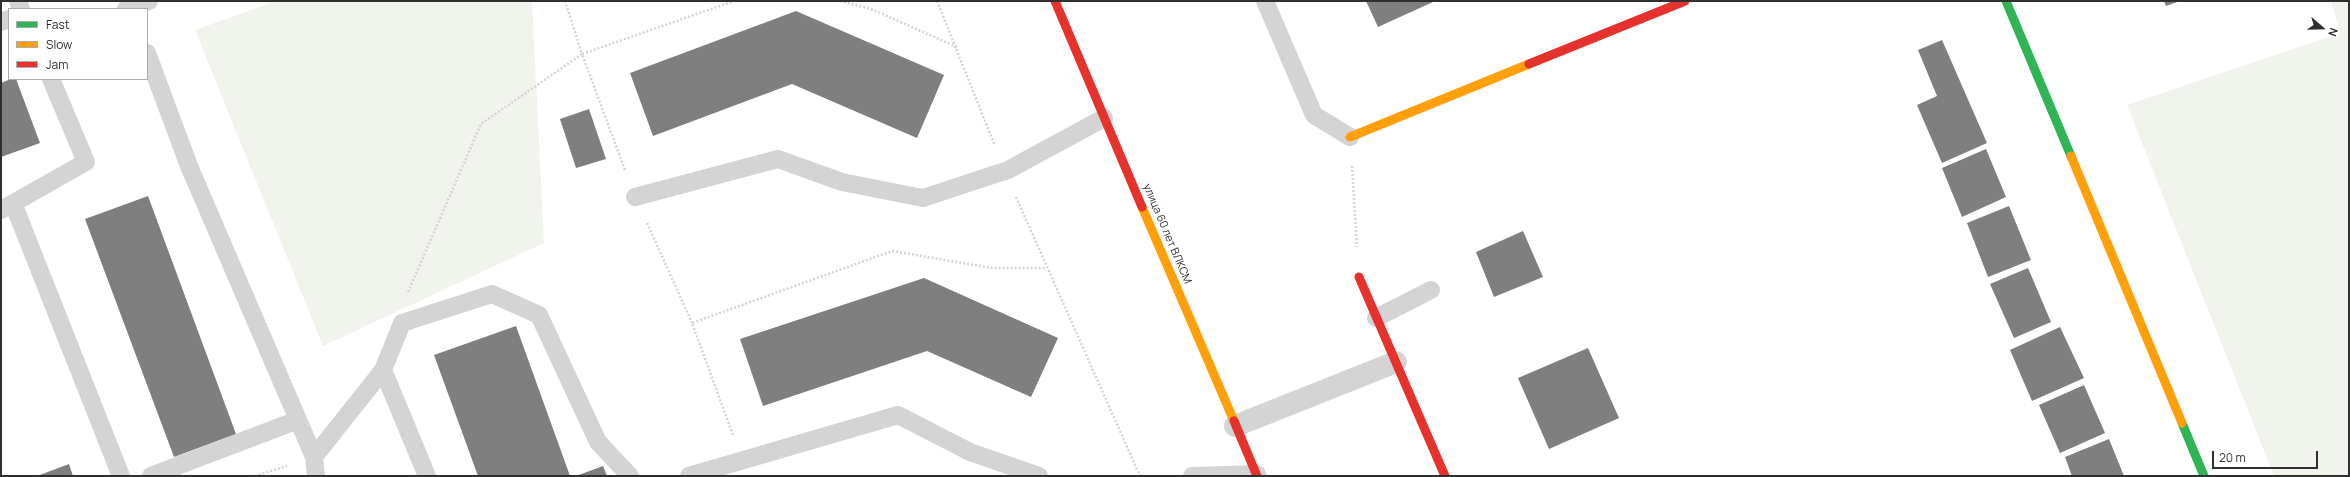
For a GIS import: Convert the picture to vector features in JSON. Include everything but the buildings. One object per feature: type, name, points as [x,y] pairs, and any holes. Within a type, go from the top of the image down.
[{"type":"street","name":"улица 60 лет ВЛКСМ","points":[[1055,1],[1257,475]]},
{"type":"street","points":[[1350,137],[1685,1]]},
{"type":"street","points":[[2006,1],[2204,476]]},
{"type":"street","points":[[1359,277],[1445,476]]},
{"type":"street","points":[[1235,426],[1396,362]]},
{"type":"lane","points":[[129,8],[149,1]]},
{"type":"lane","points":[[1265,1],[1314,115],[1350,137]]},
{"type":"lane","points":[[148,56],[189,166],[314,457],[316,476]]},
{"type":"lane","points":[[51,80],[86,162],[7,206],[121,476]]},
{"type":"lane","points":[[636,197],[778,159],[842,182],[923,198],[1005,171],[1104,118]]},
{"type":"lane","points":[[1376,318],[1431,290]]},
{"type":"lane","points":[[314,457],[383,370],[402,323],[492,294],[539,315],[598,442],[630,476]]},
{"type":"lane","points":[[383,370],[426,476]]},
{"type":"lane","points":[[689,476],[898,415],[970,452],[1039,476]]},
{"type":"lane","points":[[151,476],[298,420]]},
{"type":"lane","points":[[1192,476],[1257,475]]},
{"type":"path","points":[[565,1],[582,54],[636,197],[692,323],[742,460]]},
{"type":"path","points":[[402,323],[400,310],[481,124],[582,54],[734,1]]},
{"type":"path","points":[[840,1],[871,8],[957,47]]},
{"type":"path","points":[[936,1],[957,47],[1005,171],[1046,268],[1140,476]]},
{"type":"path","points":[[1350,137],[1359,277]]},
{"type":"path","points":[[692,323],[892,251],[992,268],[1046,268]]},
{"type":"shaded area","points":[[276,1],[532,1],[544,243],[323,346],[195,30]]},
{"type":"shaded area","points":[[2331,1],[2349,1],[2349,476],[2274,476],[2127,105],[2340,33]]},
{"type":"traffic: fast","points":[[2006,1],[2071,156]]},
{"type":"traffic: fast","points":[[2182,423],[2204,476]]},
{"type":"traffic: slow","points":[[1350,137],[1529,64]]},
{"type":"traffic: slow","points":[[2071,156],[2182,423]]},
{"type":"traffic: slow","points":[[1142,207],[1234,421]]},
{"type":"traffic: jam","points":[[1055,1],[1142,207]]},
{"type":"traffic: jam","points":[[1529,64],[1685,1]]},
{"type":"traffic: jam","points":[[1359,277],[1445,476]]},
{"type":"traffic: jam","points":[[1234,421],[1257,476]]}]
